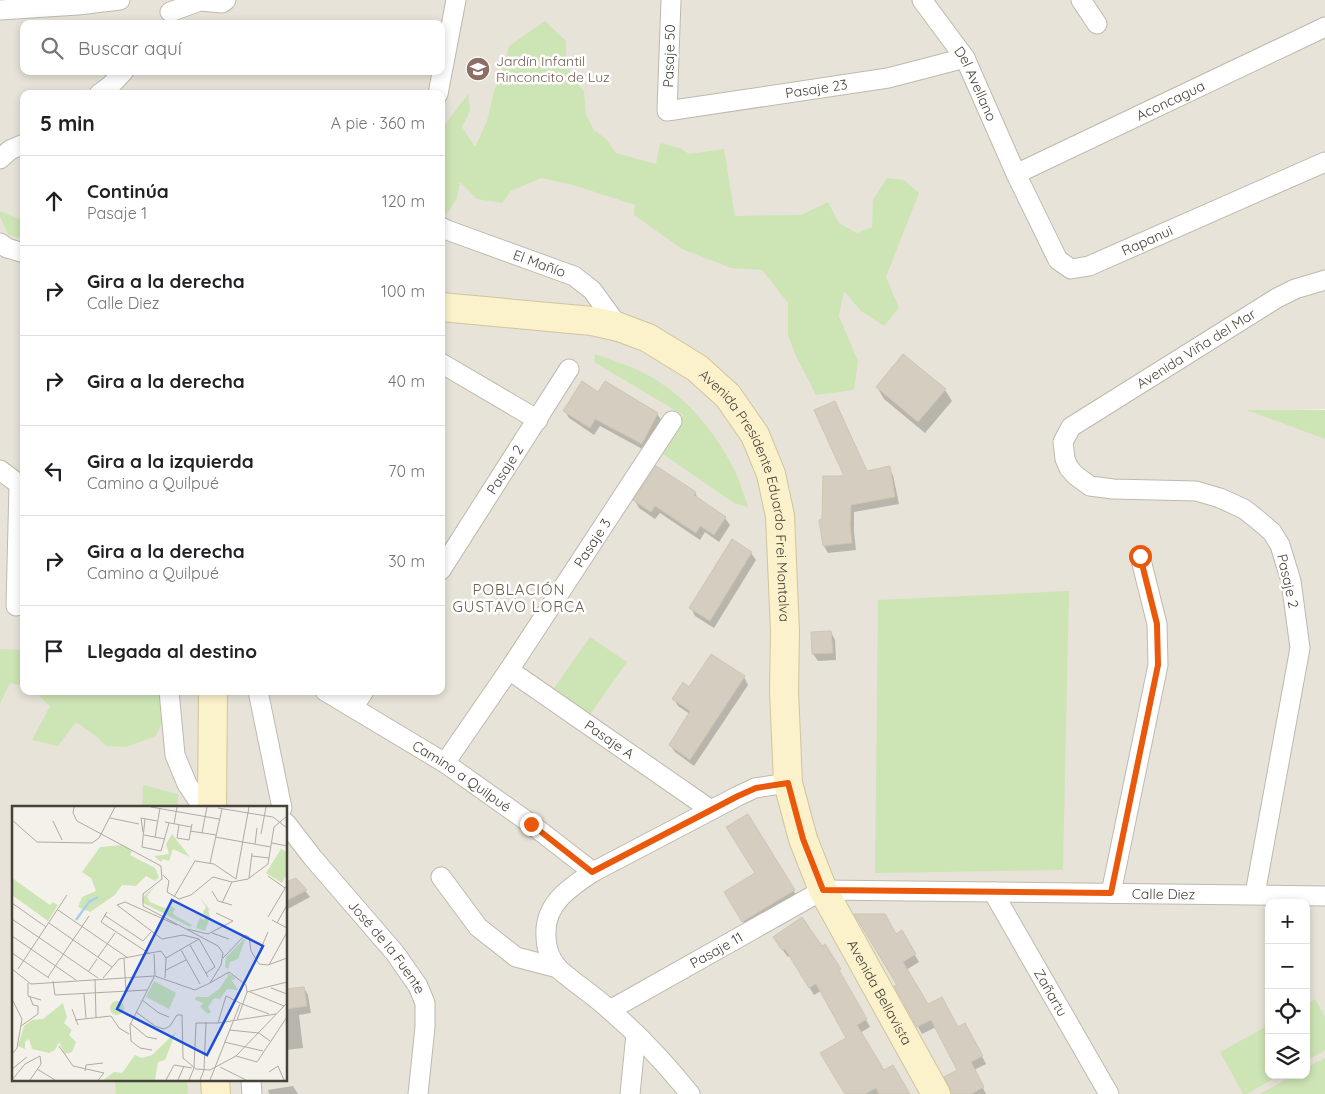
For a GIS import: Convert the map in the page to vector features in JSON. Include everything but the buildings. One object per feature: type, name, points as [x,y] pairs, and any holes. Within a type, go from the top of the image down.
[{"type":"street","points":[[0,10],[120,0]]},
{"type":"street","points":[[170,12],[201,1],[222,3],[226,0]]},
{"type":"street","points":[[445,57],[456,0]]},
{"type":"street","name":"Pasaje 50","points":[[667,111],[671,0]]},
{"type":"street","name":"Del Avellano","points":[[922,0],[965,58],[1016,174]]},
{"type":"street","points":[[1081,0],[1097,24]]},
{"type":"street","name":"Aconcagua","points":[[1016,174],[1325,27]]},
{"type":"street","name":"Pasaje 23","points":[[667,111],[888,78],[965,58]]},
{"type":"street","points":[[104,90],[120,75]]},
{"type":"street","points":[[439,90],[442,75]]},
{"type":"street","points":[[0,159],[10,150],[20,146]]},
{"type":"street","name":"Rapanui","points":[[1016,174],[1058,260],[1071,269],[1089,266],[1325,162]]},
{"type":"street","name":"El Mañío","points":[[445,229],[574,276],[592,290],[619,327]]},
{"type":"street","points":[[0,243],[7,248],[20,252]]},
{"type":"street","name":"Avenida Viña del Mar","points":[[1071,427],[1277,298],[1295,289],[1325,280]]},
{"type":"street","name":"Avenida Presidente Eduardo Frei Montalva","points":[[445,307],[592,321],[619,327],[648,338],[697,368],[728,396],[755,435],[771,474],[780,516],[788,783],[803,839],[823,890]]},
{"type":"street","points":[[445,365],[538,420]]},
{"type":"street","name":"Pasaje 2","points":[[445,564],[569,369]]},
{"type":"street","name":"Pasaje 3","points":[[445,763],[509,670],[672,421]]},
{"type":"street","name":"Pasaje 2","points":[[1071,427],[1063,442],[1065,459],[1069,468],[1090,486],[1113,489],[1196,491],[1220,498],[1251,514],[1272,532],[1280,545],[1291,580],[1300,648],[1255,894]]},
{"type":"street","points":[[0,470],[20,485]]},
{"type":"street","points":[[16,606],[20,527]]},
{"type":"street","points":[[1111,893],[1158,665],[1157,624],[1140,556]]},
{"type":"street","name":"Pasaje A","points":[[509,670],[710,810]]},
{"type":"street","points":[[168,695],[175,755],[187,784],[202,806]]},
{"type":"street","points":[[212,806],[213,695]]},
{"type":"street","points":[[259,695],[282,806]]},
{"type":"street","name":"Camino a Quilpué","points":[[332,695],[445,763],[531,824],[592,872]]},
{"type":"street","points":[[353,708],[361,695]]},
{"type":"street","points":[[690,1094],[668,1066],[636,1034],[610,1010],[558,968],[550,955],[546,942],[545,929],[548,916],[553,905],[565,891],[592,872],[756,788],[788,783]]},
{"type":"street","name":"José de la Fuente","points":[[288,826],[313,858],[395,953],[418,986],[425,1003],[425,1026],[418,1094]]},
{"type":"street","points":[[442,877],[478,927],[516,957],[558,968]]},
{"type":"street","name":"Calle Diez","points":[[823,890],[1325,896]]},
{"type":"street","name":"Pasaje 11","points":[[610,1010],[823,890]]},
{"type":"street","name":"Avenida Bellavista","points":[[823,890],[936,1094]]},
{"type":"street","name":"Zañartu","points":[[994,892],[1109,1094]]},
{"type":"street","points":[[630,1094],[636,1034]]},
{"type":"shaded area","points":[[0,0],[1325,0],[1325,409],[1263,411],[1325,434],[1325,1094],[0,1094]]},
{"type":"green space","points":[[545,21],[566,41],[566,58],[571,76],[584,91],[586,114],[594,130],[606,139],[616,153],[656,164],[660,143],[680,148],[689,154],[724,149],[735,216],[801,215],[828,202],[839,223],[857,233],[872,227],[873,200],[887,178],[904,180],[919,193],[886,277],[899,308],[884,326],[861,311],[844,291],[839,316],[858,361],[854,390],[816,395],[795,354],[788,335],[788,303],[762,270],[731,268],[682,249],[634,215],[635,205],[573,185],[541,178],[511,191],[502,203],[477,199],[460,182],[457,199],[445,216],[445,124],[468,94],[470,111],[462,127],[475,147],[487,121],[494,91],[509,46]]},
{"type":"green space","points":[[0,211],[20,219],[20,238],[8,235],[0,216]]},
{"type":"green space","points":[[595,354],[654,378],[695,412],[727,455],[737,475],[748,507],[734,503],[660,452],[683,415],[594,362]]},
{"type":"green space","points":[[1247,410],[1325,410],[1325,439]]},
{"type":"green space","points":[[1069,591],[1063,870],[875,873],[878,600]]},
{"type":"green space","points":[[590,637],[627,662],[586,720],[550,694]]},
{"type":"green space","points":[[0,649],[20,650],[20,685],[10,683],[0,704]]},
{"type":"green space","points":[[38,695],[158,695],[164,718],[156,736],[126,747],[106,746],[96,736],[76,722],[58,746],[32,740],[50,706]]},
{"type":"green space","points":[[143,785],[178,794],[178,806],[142,806]]},
{"type":"green space","points":[[1315,999],[1325,1017],[1325,1050],[1310,1059],[1310,1034],[1310,1002]]},
{"type":"green space","points":[[1265,1027],[1265,1079],[1273,1079],[1247,1094],[1243,1094],[1220,1052]]},
{"type":"green space","points":[[1325,1058],[1325,1094],[1260,1094],[1287,1079],[1310,1079],[1310,1066]]},
{"type":"green space","points":[[115,1082],[187,1082],[188,1094],[116,1094]]},
{"type":"place","name":"Jardín Infantil Rinconcito de Luz","points":[[478,69]]},
{"type":"district","name":"POBLACIÓN GUSTAVO LORCA","points":[[519,598]]},
{"type":"route","points":[[531,824],[592,872],[738,796],[756,788],[788,783],[803,839],[823,890],[1111,893],[1158,665],[1157,624],[1140,556]]}]
